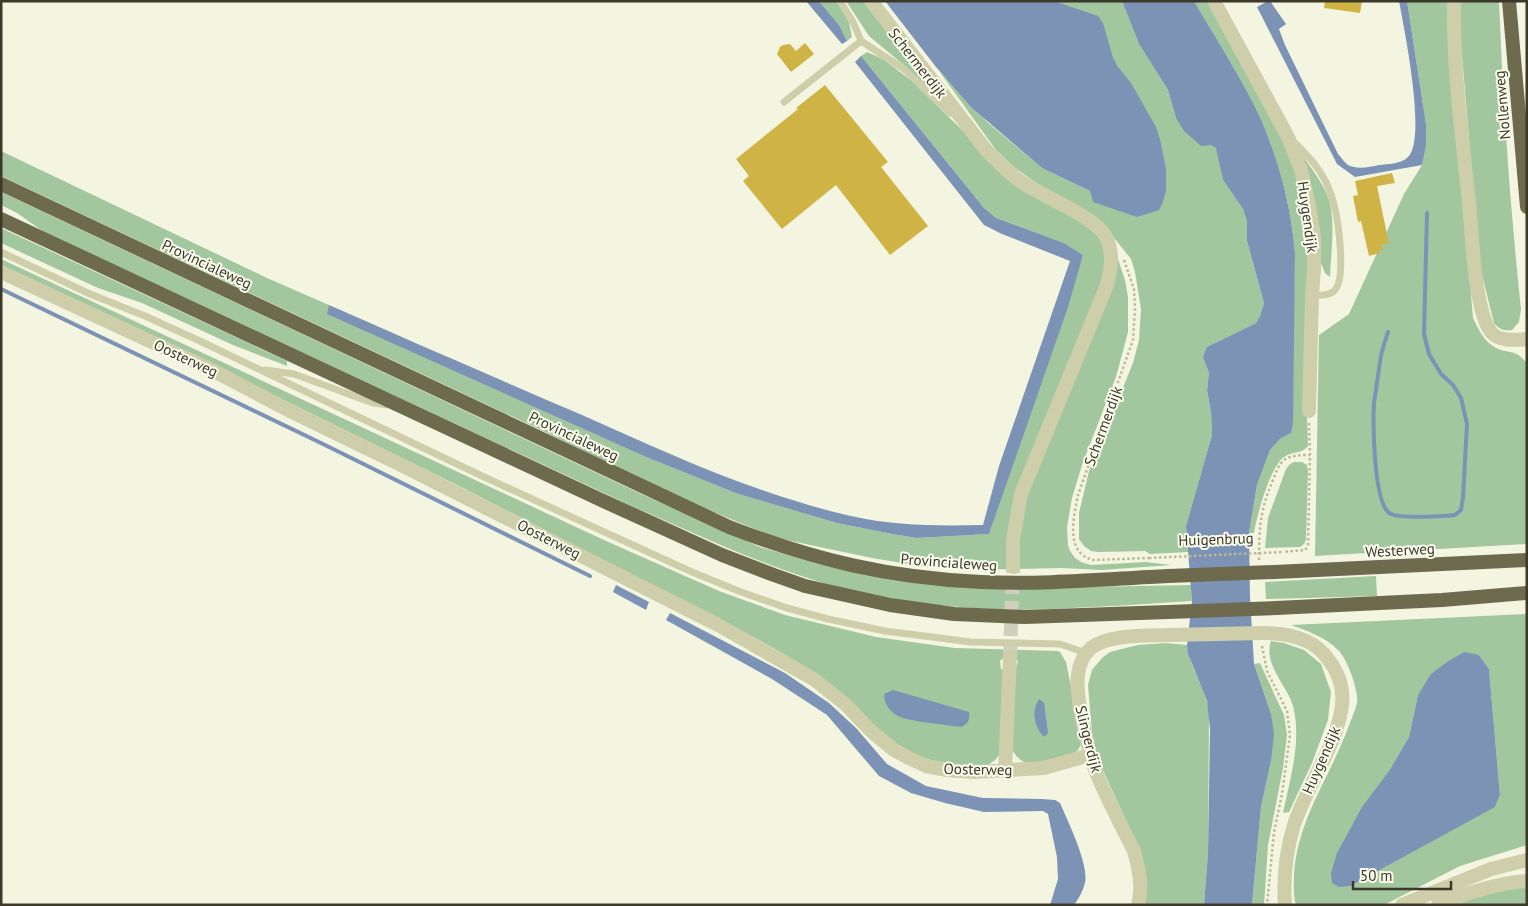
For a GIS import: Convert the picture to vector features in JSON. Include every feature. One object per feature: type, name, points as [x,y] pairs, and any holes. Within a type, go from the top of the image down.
[{"type":"highway","name":"Nollenweg","points":[[1510,3],[1527,207]]},
{"type":"highway","name":"Provincialeweg","points":[[1,184],[729,527],[783,547],[856,567],[896,574],[982,582],[1038,582],[1275,572]]},
{"type":"highway","points":[[1,219],[722,555],[804,586],[890,605],[989,617],[1276,608],[1442,600],[1527,593]]},
{"type":"highway","name":"Westerweg","points":[[1275,572],[1527,560]]},
{"type":"street","name":"Schermerdijk","points":[[871,1],[973,134],[1001,165],[1023,183],[1068,207],[1098,228],[1105,235],[1112,258],[1108,285],[1021,494],[1013,540],[1013,566]]},
{"type":"street","name":"Huygendijk","points":[[1214,1],[1288,137],[1301,170],[1314,237],[1309,411]]},
{"type":"street","points":[[1454,1],[1456,78],[1476,282],[1483,319],[1496,336],[1510,340],[1527,339]]},
{"type":"street","name":"Oosterweg","points":[[1,272],[212,370],[292,412],[422,475],[720,626],[815,680],[845,704],[871,731],[894,750],[926,766],[946,770],[1005,771],[1044,768],[1090,755]]},
{"type":"street","name":"Huygendijk","points":[[1086,653],[1096,644],[1105,641],[1142,636],[1264,633],[1293,635],[1320,649],[1326,656],[1338,675],[1342,705],[1334,736],[1300,808],[1294,826],[1284,874],[1285,905]]},
{"type":"street","name":"Slingerdijk","points":[[1086,653],[1078,674],[1078,688],[1090,755],[1096,772],[1134,851],[1140,881],[1138,905]]},
{"type":"street","points":[[1005,771],[1010,657]]},
{"type":"street","points":[[1402,905],[1468,876],[1527,860]]},
{"type":"street","points":[[1438,905],[1481,889],[1509,882],[1527,881]]},
{"type":"lane","points":[[840,1],[853,22],[861,41],[904,69],[973,134]]},
{"type":"lane","points":[[784,102],[861,41]]},
{"type":"lane","points":[[1288,137],[1306,152],[1325,181],[1334,203],[1341,262],[1340,281],[1334,291],[1324,295],[1312,296]]},
{"type":"lane","points":[[1,252],[90,294],[154,319],[473,472],[692,572],[787,608],[885,631],[971,642],[1060,644],[1086,653]]},
{"type":"lane","points":[[257,368],[294,374],[373,403],[405,408]]},
{"type":"path","name":"Schermerdijk","points":[[1121,254],[1134,289],[1133,340],[1078,495],[1073,520],[1074,531],[1077,549],[1086,558],[1094,560],[1149,558]]},
{"type":"path","points":[[1309,411],[1310,455]]},
{"type":"path","name":"Huigenbrug","points":[[1149,558],[1284,552]]},
{"type":"path","points":[[1267,905],[1272,849]]},
{"type":"green space","points":[[819,1],[837,1],[849,22],[852,37],[847,41],[839,25]]},
{"type":"green space","points":[[846,1],[868,1],[952,110],[905,66],[869,36]]},
{"type":"green space","points":[[980,1],[1122,1],[1139,44],[1168,90],[1176,118],[1217,148],[1223,180],[1243,209],[1247,222],[1247,241],[1264,303],[1256,323],[1215,343],[1203,356],[1209,373],[1207,390],[1211,412],[1212,435],[1186,526],[1188,552],[1150,554],[1145,551],[1098,552],[1091,551],[1079,539],[1079,513],[1089,471],[1133,363],[1139,340],[1141,309],[1135,272],[1131,259],[1111,234],[1096,220],[1032,180],[1015,168],[996,150],[939,71],[987,122],[1042,168],[1090,191]]},
{"type":"green space","points":[[1194,1],[1207,1],[1267,107],[1297,172],[1310,237],[1306,381],[1308,446],[1306,449],[1287,455],[1279,462],[1265,492],[1254,533],[1249,533],[1257,485],[1270,450],[1280,439],[1291,433],[1295,253],[1293,235],[1283,184],[1273,150],[1260,117],[1237,73]]},
{"type":"green space","points":[[1407,1],[1449,1],[1447,19],[1473,318],[1481,334],[1489,343],[1497,349],[1519,355],[1527,364],[1527,544],[1315,556],[1319,335],[1349,314],[1404,194],[1422,165],[1426,124]]},
{"type":"green space","points":[[1460,1],[1499,1],[1507,155],[1521,309],[1519,322],[1512,330],[1502,330],[1494,323],[1480,267],[1461,44]]},
{"type":"green space","points":[[867,52],[883,59],[912,81],[964,132],[1094,230],[1117,256],[1125,280],[1128,297],[1128,332],[1116,377],[1082,465],[1072,498],[1067,527],[1068,545],[1075,558],[1091,565],[1146,562],[1171,565],[1102,570],[1061,568],[963,570],[920,566],[872,558],[777,538],[641,480],[541,430],[1,176],[1,151],[267,278],[329,305],[328,314],[646,457],[738,494],[837,523],[917,538],[989,534],[1083,255],[1064,243],[996,218],[984,208],[861,56]]},
{"type":"green space","points":[[1303,156],[1322,184],[1330,203],[1332,230],[1330,277],[1325,273],[1321,263],[1314,211]]},
{"type":"green space","points":[[1,192],[639,493],[760,547],[848,571],[916,583],[980,589],[1191,585],[1192,601],[1027,610],[950,606],[898,600],[849,590],[767,564],[634,507],[44,232],[17,213],[1,205]]},
{"type":"green space","points":[[1,228],[287,361],[287,366],[233,345],[142,303],[98,288],[1,243]]},
{"type":"green space","points":[[1,259],[606,541],[719,591],[785,615],[876,637],[955,648],[1060,652],[1066,662],[1082,740],[1080,747],[1077,751],[1067,756],[1038,763],[1027,763],[1020,760],[1015,754],[1012,750],[1015,670],[1018,662],[1017,659],[1005,656],[1000,661],[1001,669],[1004,670],[1000,754],[995,760],[985,767],[936,762],[911,753],[891,740],[814,672],[761,641],[453,483],[153,336],[1,265]]},
{"type":"green space","points":[[1294,462],[1302,462],[1307,465],[1308,471],[1306,540],[1300,547],[1265,548],[1268,518],[1286,469]]},
{"type":"green space","points":[[1376,576],[1377,596],[1266,599],[1265,582]]},
{"type":"green space","points":[[1527,614],[1527,845],[1460,866],[1384,905],[1296,905],[1294,874],[1301,835],[1315,799],[1348,728],[1357,698],[1348,667],[1338,650],[1322,638],[1291,625]],"holes":[[[1479,655],[1489,669],[1500,795],[1495,807],[1389,771],[1409,737],[1418,695]]]},
{"type":"green space","points":[[1271,641],[1304,650],[1321,664],[1331,692],[1328,720],[1312,763],[1289,812],[1283,813],[1292,773],[1296,733],[1293,706],[1270,658]]},
{"type":"green space","points":[[1166,643],[1187,645],[1191,662],[1209,711],[1208,853],[1204,905],[1145,905],[1141,855],[1102,768],[1095,750],[1092,733],[1088,685],[1092,670],[1110,652],[1138,645]]},
{"type":"green space","points":[[1260,663],[1284,715],[1287,735],[1283,768],[1268,845],[1264,905],[1252,905],[1261,807],[1271,761],[1271,714],[1254,664]]},
{"type":"green space","points":[[1527,886],[1527,905],[1450,905],[1468,897]]},
{"type":"water","points":[[806,1],[819,1],[839,25],[847,41],[842,44]]},
{"type":"water","points":[[885,1],[1054,1],[1098,16],[1103,23],[1113,58],[1131,83],[1156,127],[1160,139],[1166,169],[1166,191],[1159,210],[1137,217],[1093,202],[1090,191],[1042,168],[972,108],[936,67]]},
{"type":"water","points":[[1122,1],[1194,1],[1237,73],[1260,117],[1273,150],[1291,218],[1295,253],[1293,422],[1291,433],[1280,439],[1270,450],[1257,485],[1249,533],[1254,664],[1271,714],[1274,734],[1271,761],[1261,807],[1252,905],[1204,905],[1208,853],[1210,729],[1207,701],[1188,654],[1187,645],[1192,601],[1186,526],[1212,435],[1211,412],[1207,390],[1209,373],[1203,357],[1207,347],[1256,323],[1264,303],[1247,241],[1247,222],[1243,209],[1223,180],[1216,148],[1211,145],[1201,146],[1184,131],[1176,118],[1168,90],[1139,44]]},
{"type":"water","points":[[1270,1],[1286,24],[1279,29],[1285,45],[1338,154],[1348,165],[1359,168],[1402,161],[1408,157],[1413,146],[1415,107],[1409,57],[1399,1],[1407,1],[1426,124],[1426,145],[1422,165],[1355,177],[1337,164],[1257,7]]},
{"type":"water","points":[[861,56],[984,208],[996,218],[1064,243],[1083,255],[1068,307],[989,534],[917,538],[837,523],[738,494],[646,457],[327,314],[329,305],[681,459],[782,497],[851,516],[884,522],[933,525],[983,525],[999,466],[1070,261],[984,225],[855,62]]},
{"type":"water","points":[[616,585],[649,602],[646,610],[613,592]]},
{"type":"water","points":[[670,613],[785,673],[829,703],[856,728],[887,764],[926,786],[983,798],[1042,799],[1055,800],[1060,803],[1084,865],[1085,883],[1074,905],[1050,905],[1058,879],[1057,857],[1048,814],[1043,811],[984,812],[911,793],[879,776],[827,715],[772,679],[666,620]]},
{"type":"water","points":[[1464,652],[1479,655],[1489,669],[1500,795],[1495,807],[1350,886],[1339,887],[1332,883],[1331,873],[1337,853],[1362,807],[1389,771],[1409,737],[1418,695],[1431,674]]},
{"type":"water","points":[[893,690],[969,712],[968,721],[961,727],[902,718],[892,712],[885,701],[884,694]]},
{"type":"water","points":[[1039,699],[1044,703],[1048,733],[1044,737],[1038,729],[1034,714]]},
{"type":"building","points":[[1325,1],[1362,1],[1360,13],[1324,8]]},
{"type":"building","points":[[805,43],[814,54],[791,72],[777,54],[780,47],[790,44],[796,51]]},
{"type":"building","points":[[825,85],[888,162],[881,167],[928,226],[890,255],[836,185],[782,229],[743,181],[749,176],[736,159]]},
{"type":"building","points":[[1392,173],[1395,183],[1377,186],[1389,244],[1381,244],[1383,250],[1379,250],[1380,253],[1369,256],[1361,221],[1358,222],[1353,196],[1358,195],[1355,181]]},
{"type":"waterway","points":[[1388,332],[1383,347],[1374,403],[1375,463],[1377,480],[1385,508],[1391,514],[1397,516],[1455,515],[1461,510],[1463,497],[1467,424],[1461,398],[1453,385],[1441,374],[1429,354],[1424,334],[1427,213]]},
{"type":"waterway","points":[[1,289],[323,444],[590,576]]},
{"type":"tunnel","points":[[1010,657],[1013,567]]}]
